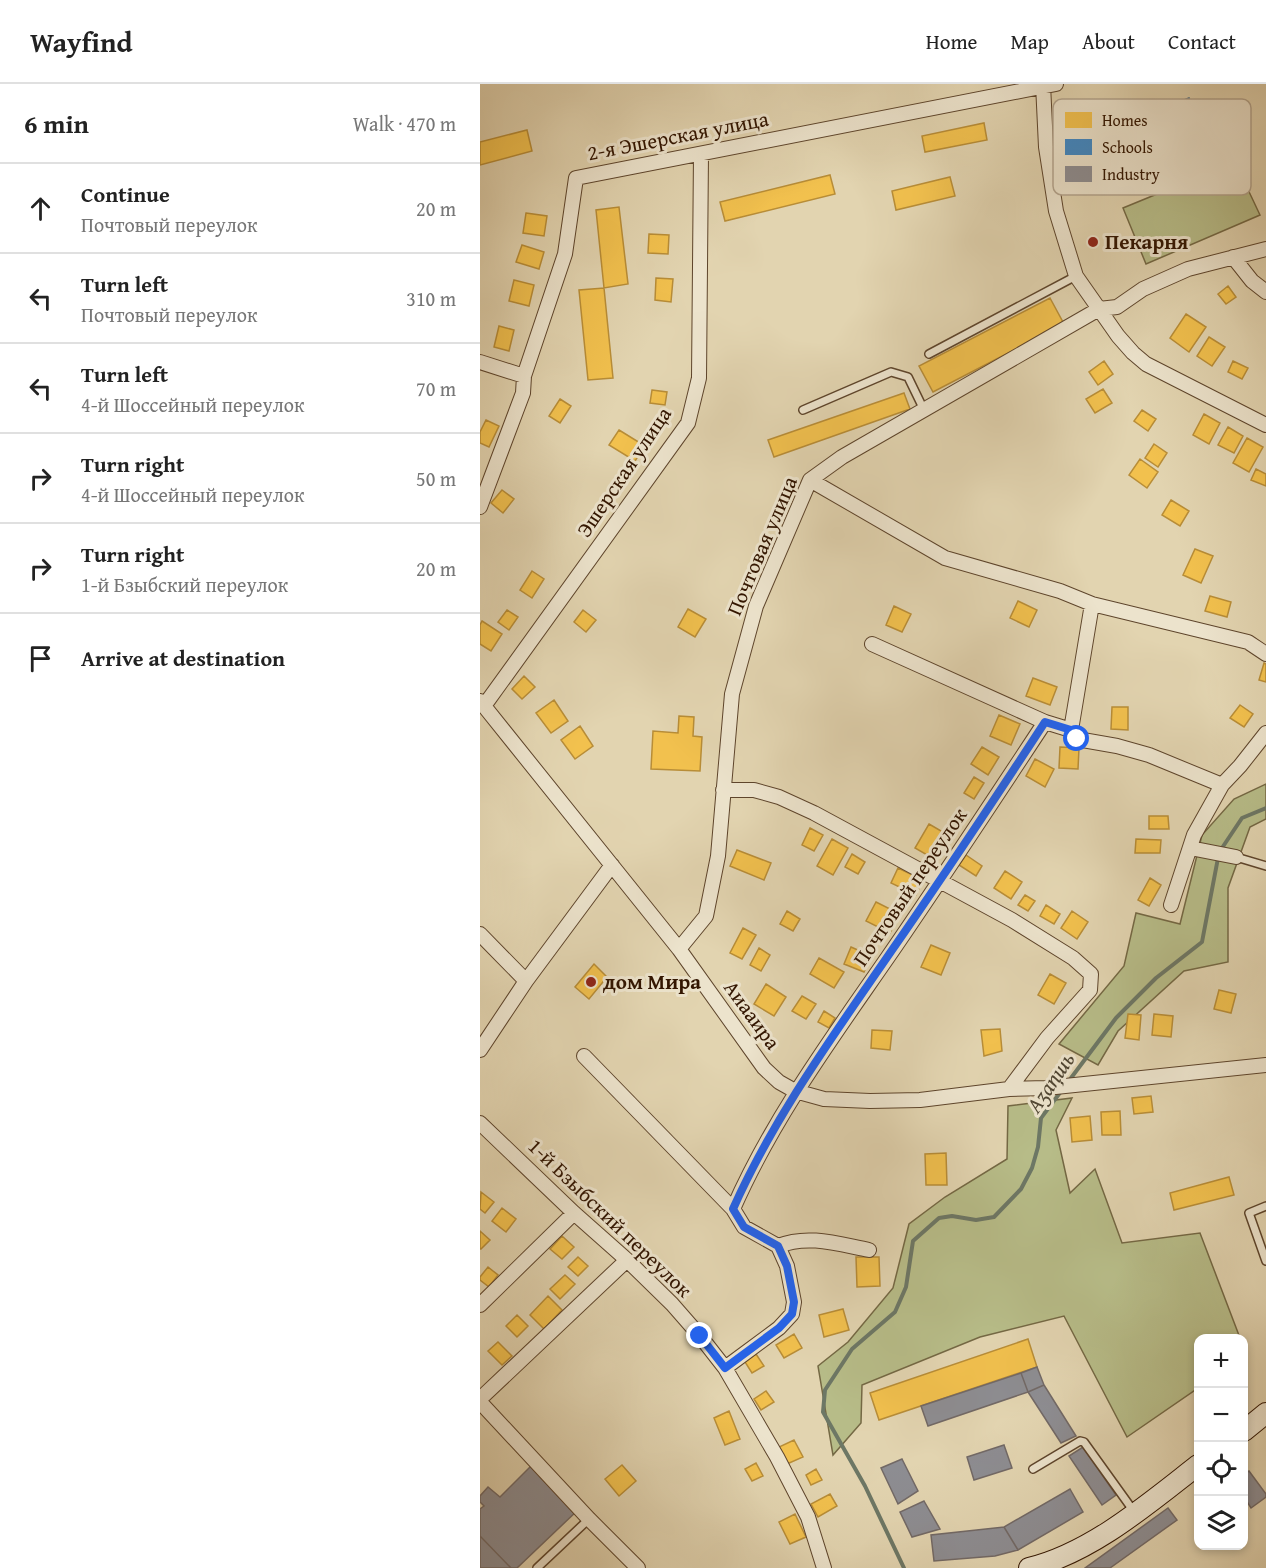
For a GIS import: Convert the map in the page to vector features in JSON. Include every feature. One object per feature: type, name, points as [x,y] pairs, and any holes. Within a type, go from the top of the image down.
[{"type":"main road","points":[[1248,1428],[1266,1413]]},
{"type":"main road","points":[[1029,1568],[1047,1564],[1074,1551],[1135,1513],[1194,1468]]},
{"type":"street","name":"2-я Эшерская улица","points":[[480,507],[523,393],[524,376],[565,254],[576,178],[1048,85]]},
{"type":"street","points":[[1048,85],[1046,147],[1053,189]]},
{"type":"street","name":"Эшерская улица","points":[[482,704],[688,423],[699,378],[701,154]]},
{"type":"street","points":[[1054,195],[1056,211],[1076,276],[1133,353],[1146,364],[1266,424]]},
{"type":"street","name":"Почтовая улица","points":[[679,950],[706,916],[718,856],[732,694],[744,645],[756,606],[810,480],[842,457],[1099,309],[1117,307],[1143,289],[1188,269],[1266,249]]},
{"type":"street","points":[[1233,257],[1252,281],[1266,292]]},
{"type":"street","points":[[480,362],[524,376]]},
{"type":"street","points":[[810,480],[945,558],[1060,591],[1092,604],[1248,642],[1266,654]]},
{"type":"street","points":[[1071,730],[1092,604]]},
{"type":"street","points":[[872,644],[1045,722],[1071,730],[1077,739],[1117,746],[1149,755],[1222,785]]},
{"type":"street","name":"Аиааира","points":[[482,704],[679,950],[764,1068],[779,1082],[795,1091],[824,1099],[920,1100],[1009,1089],[1046,1088],[1266,1065]]},
{"type":"street","name":"Почтовый переулок","points":[[733,1209],[748,1176],[795,1091],[941,880],[1045,722]]},
{"type":"street","points":[[1171,905],[1194,835],[1222,785],[1266,734]]},
{"type":"street","points":[[723,790],[754,789],[779,797],[813,813],[1012,920],[1073,958],[1091,974],[1090,990],[1047,1038],[1009,1089]]},
{"type":"street","points":[[1190,848],[1236,857]]},
{"type":"street","points":[[480,1050],[526,981],[612,865]]},
{"type":"street","points":[[480,934],[526,981]]},
{"type":"street","points":[[584,1056],[733,1209],[744,1227],[778,1246],[787,1266],[792,1288],[794,1302],[792,1314],[779,1328],[725,1368]]},
{"type":"street","name":"1-й Бзыбский переулок","points":[[480,1123],[672,1304],[725,1368],[777,1457],[808,1517],[824,1568]]},
{"type":"street","points":[[480,1305],[574,1213]]},
{"type":"street","points":[[778,1246],[793,1240],[811,1240],[869,1250]]},
{"type":"street","points":[[627,1260],[480,1400],[589,1519],[638,1568]]},
{"type":"lane","points":[[929,354],[1076,276]]},
{"type":"lane","points":[[803,410],[891,372],[908,377],[924,410]]},
{"type":"lane","points":[[1236,857],[1266,866]]},
{"type":"lane","points":[[1266,1206],[1249,1213],[1266,1261]]},
{"type":"lane","points":[[1033,1469],[1080,1441],[1084,1442],[1135,1513]]},
{"type":"lane","points":[[537,1568],[589,1519]]},
{"type":"green space","points":[[1155,195],[1251,195],[1260,215],[1146,264],[1123,208]]},
{"type":"green space","points":[[1266,784],[1266,819],[1250,827],[1228,888],[1228,962],[1184,971],[1118,1031],[1098,1065],[1059,1044],[1124,966],[1136,913],[1180,924],[1202,835],[1234,799]]},
{"type":"green space","points":[[1072,1098],[1056,1130],[1070,1193],[1095,1169],[1122,1243],[1200,1233],[1238,1334],[1194,1334],[1194,1391],[1127,1437],[1064,1316],[980,1337],[862,1385],[861,1423],[833,1455],[818,1366],[848,1342],[893,1288],[909,1224],[945,1197],[1007,1159],[1008,1106]]},
{"type":"building: Homes","points":[[984,123],[987,140],[925,152],[922,136]]},
{"type":"building: Homes","points":[[527,130],[532,151],[480,165],[480,142]]},
{"type":"building: Homes","points":[[830,175],[835,194],[725,221],[720,202]]},
{"type":"building: Homes","points":[[950,177],[955,196],[896,210],[892,191]]},
{"type":"building: Homes","points":[[619,207],[628,284],[604,288],[596,210]]},
{"type":"building: Homes","points":[[526,213],[547,216],[544,236],[523,233]]},
{"type":"building: Homes","points":[[649,234],[669,235],[668,254],[648,253]]},
{"type":"building: Homes","points":[[522,245],[544,252],[539,269],[516,262]]},
{"type":"building: Homes","points":[[656,278],[673,279],[671,302],[655,300]]},
{"type":"building: Homes","points":[[514,280],[534,285],[529,306],[509,301]]},
{"type":"building: Homes","points":[[1228,286],[1236,297],[1226,304],[1218,294]]},
{"type":"building: Homes","points":[[604,288],[613,378],[588,380],[579,290]]},
{"type":"building: Homes","points":[[1050,298],[1064,324],[933,392],[919,366]]},
{"type":"building: Homes","points":[[1186,314],[1206,327],[1189,352],[1170,338]]},
{"type":"building: Homes","points":[[499,326],[514,330],[509,351],[494,347]]},
{"type":"building: Homes","points":[[1209,337],[1225,347],[1212,366],[1197,356]]},
{"type":"building: Homes","points":[[1104,361],[1113,374],[1098,385],[1089,372]]},
{"type":"building: Homes","points":[[1233,361],[1248,368],[1242,379],[1228,372]]},
{"type":"building: Homes","points":[[1103,389],[1112,403],[1095,413],[1086,399]]},
{"type":"building: Homes","points":[[652,390],[667,392],[665,405],[650,403]]},
{"type":"building: Homes","points":[[904,393],[910,409],[774,457],[768,440]]},
{"type":"building: Homes","points":[[560,399],[571,406],[560,423],[549,416]]},
{"type":"building: Homes","points":[[1142,410],[1156,419],[1148,431],[1134,421]]},
{"type":"building: Homes","points":[[1204,414],[1220,423],[1209,444],[1193,435]]},
{"type":"building: Homes","points":[[486,420],[499,426],[489,447],[480,443],[480,432]]},
{"type":"building: Homes","points":[[1228,427],[1243,436],[1234,453],[1218,445]]},
{"type":"building: Homes","points":[[619,430],[645,446],[635,461],[609,445]]},
{"type":"building: Homes","points":[[1247,438],[1263,447],[1249,472],[1233,463]]},
{"type":"building: Homes","points":[[1154,444],[1167,453],[1158,467],[1145,458]]},
{"type":"building: Homes","points":[[1140,459],[1158,472],[1147,488],[1129,475]]},
{"type":"building: Homes","points":[[1256,469],[1266,474],[1266,486],[1251,480]]},
{"type":"building: Homes","points":[[502,490],[514,499],[503,513],[491,503]]},
{"type":"building: Homes","points":[[1171,500],[1189,511],[1180,526],[1162,515]]},
{"type":"building: Homes","points":[[1195,549],[1213,556],[1201,583],[1183,575]]},
{"type":"building: Homes","points":[[532,571],[544,579],[532,598],[520,590]]},
{"type":"building: Homes","points":[[1210,596],[1231,602],[1227,617],[1205,611]]},
{"type":"building: Homes","points":[[1018,601],[1037,610],[1029,627],[1010,618]]},
{"type":"building: Homes","points":[[894,606],[911,614],[902,632],[886,625]]},
{"type":"building: Homes","points":[[688,609],[706,619],[695,637],[678,627]]},
{"type":"building: Homes","points":[[507,610],[518,617],[509,630],[498,622]]},
{"type":"building: Homes","points":[[583,610],[596,620],[586,632],[574,622]]},
{"type":"building: Homes","points":[[482,621],[502,634],[491,651],[480,644]]},
{"type":"building: Homes","points":[[1264,663],[1266,664],[1266,682],[1259,680]]},
{"type":"building: Homes","points":[[524,676],[535,687],[522,699],[512,689]]},
{"type":"building: Homes","points":[[1033,678],[1057,687],[1050,705],[1026,696]]},
{"type":"building: Homes","points":[[554,700],[568,721],[551,733],[536,713]]},
{"type":"building: Homes","points":[[1240,705],[1253,714],[1244,727],[1230,718]]},
{"type":"building: Homes","points":[[1112,707],[1128,707],[1128,730],[1111,729]]},
{"type":"building: Homes","points":[[999,715],[1020,724],[1011,745],[990,736]]},
{"type":"building: Homes","points":[[679,716],[694,717],[693,736],[702,737],[700,771],[651,769],[653,731],[678,733]]},
{"type":"building: Homes","points":[[580,726],[593,746],[575,759],[561,740]]},
{"type":"building: Homes","points":[[982,747],[999,757],[988,775],[971,764]]},
{"type":"building: Homes","points":[[1060,747],[1079,748],[1078,769],[1059,768]]},
{"type":"building: Homes","points":[[1035,759],[1054,769],[1045,787],[1026,776]]},
{"type":"building: Homes","points":[[974,777],[984,783],[974,799],[964,793]]},
{"type":"building: Homes","points":[[1149,816],[1168,816],[1169,829],[1149,829]]},
{"type":"building: Homes","points":[[929,824],[948,835],[934,859],[915,848]]},
{"type":"building: Homes","points":[[810,828],[823,835],[814,851],[802,845]]},
{"type":"building: Homes","points":[[832,839],[848,848],[833,875],[817,866]]},
{"type":"building: Homes","points":[[1136,839],[1161,840],[1160,853],[1135,853]]},
{"type":"building: Homes","points":[[737,850],[771,863],[764,880],[730,866]]},
{"type":"building: Homes","points":[[852,854],[865,862],[858,874],[845,867]]},
{"type":"building: Homes","points":[[966,855],[982,866],[976,876],[959,865]]},
{"type":"building: Homes","points":[[898,868],[923,880],[916,895],[891,883]]},
{"type":"building: Homes","points":[[1005,871],[1022,882],[1011,899],[994,888]]},
{"type":"building: Homes","points":[[1150,878],[1161,885],[1149,906],[1138,900]]},
{"type":"building: Homes","points":[[1025,895],[1035,901],[1028,911],[1018,905]]},
{"type":"building: Homes","points":[[876,902],[900,914],[890,933],[866,921]]},
{"type":"building: Homes","points":[[1046,905],[1060,914],[1054,924],[1040,916]]},
{"type":"building: Homes","points":[[787,911],[800,919],[793,931],[780,924]]},
{"type":"building: Homes","points":[[1072,911],[1088,922],[1077,939],[1061,928]]},
{"type":"building: Homes","points":[[743,928],[756,935],[742,959],[730,953]]},
{"type":"building: Homes","points":[[931,945],[950,953],[941,975],[921,967]]},
{"type":"building: Homes","points":[[851,947],[871,956],[864,972],[844,964]]},
{"type":"building: Homes","points":[[759,948],[770,955],[761,971],[750,965]]},
{"type":"building: Homes","points":[[819,958],[844,972],[834,988],[810,974]]},
{"type":"building: Homes","name":"дом Мира","points":[[594,964],[607,977],[589,999],[575,987]]},
{"type":"building: Homes","points":[[1050,974],[1066,983],[1054,1004],[1038,995]]},
{"type":"building: Homes","points":[[766,984],[786,997],[774,1016],[754,1004]]},
{"type":"building: Homes","points":[[1219,990],[1236,994],[1231,1013],[1214,1009]]},
{"type":"building: Homes","points":[[802,996],[816,1004],[806,1019],[792,1011]]},
{"type":"building: Homes","points":[[824,1011],[835,1018],[829,1028],[818,1022]]},
{"type":"building: Homes","points":[[1128,1014],[1141,1015],[1139,1040],[1125,1038]]},
{"type":"building: Homes","points":[[1154,1014],[1173,1016],[1171,1037],[1152,1035]]},
{"type":"building: Homes","points":[[1000,1029],[1002,1051],[984,1056],[981,1030]]},
{"type":"building: Homes","points":[[872,1030],[892,1031],[890,1050],[871,1048]]},
{"type":"building: Homes","points":[[1151,1096],[1153,1112],[1134,1114],[1132,1098]]},
{"type":"building: Homes","points":[[1120,1111],[1121,1135],[1102,1135],[1101,1112]]},
{"type":"building: Homes","points":[[1090,1116],[1092,1140],[1072,1142],[1070,1118]]},
{"type":"building: Homes","points":[[946,1153],[947,1185],[926,1185],[925,1154]]},
{"type":"building: Homes","points":[[1229,1177],[1234,1195],[1174,1210],[1170,1193]]},
{"type":"building: Homes","points":[[481,1192],[494,1202],[485,1213],[480,1209]]},
{"type":"building: Homes","points":[[502,1208],[516,1219],[506,1232],[492,1221]]},
{"type":"building: Homes","points":[[480,1231],[490,1240],[481,1249],[480,1249]]},
{"type":"building: Homes","points":[[562,1236],[574,1247],[562,1259],[550,1249]]},
{"type":"building: Homes","points":[[578,1257],[588,1266],[578,1276],[568,1267]]},
{"type":"building: Homes","points":[[856,1257],[879,1257],[880,1286],[857,1287]]},
{"type":"building: Homes","points":[[488,1267],[498,1275],[489,1287],[480,1280]]},
{"type":"building: Homes","points":[[565,1275],[575,1284],[560,1299],[550,1289]]},
{"type":"building: Homes","points":[[548,1296],[562,1310],[544,1329],[530,1315]]},
{"type":"building: Homes","points":[[843,1309],[849,1330],[824,1337],[819,1315]]},
{"type":"building: Homes","points":[[517,1315],[528,1326],[517,1337],[506,1326]]},
{"type":"building: Homes","points":[[794,1334],[802,1348],[784,1358],[776,1345]]},
{"type":"building: Homes","points":[[1028,1339],[1037,1367],[879,1420],[870,1393]]},
{"type":"building: Homes","points":[[498,1342],[512,1356],[502,1365],[488,1351]]},
{"type":"building: Homes","points":[[756,1354],[764,1366],[752,1373],[745,1362]]},
{"type":"building: Homes","points":[[766,1391],[774,1402],[761,1410],[754,1399]]},
{"type":"building: Homes","points":[[729,1411],[740,1439],[725,1445],[714,1418]]},
{"type":"building: Homes","points":[[794,1440],[803,1457],[787,1464],[779,1447]]},
{"type":"building: Homes","points":[[756,1463],[763,1476],[752,1481],[745,1469]]},
{"type":"building: Homes","points":[[622,1465],[636,1481],[619,1496],[605,1479]]},
{"type":"building: Homes","points":[[816,1469],[822,1480],[811,1485],[806,1475]]},
{"type":"building: Homes","points":[[830,1494],[837,1506],[818,1517],[811,1504]]},
{"type":"building: Homes","points":[[795,1514],[806,1537],[790,1544],[779,1522]]},
{"type":"building: Industry","points":[[1037,1367],[1044,1385],[1028,1392],[1021,1373]]},
{"type":"building: Industry","points":[[1021,1373],[1028,1392],[928,1426],[921,1406]]},
{"type":"building: Industry","points":[[1044,1385],[1076,1436],[1061,1443],[1028,1392]]},
{"type":"building: Industry","points":[[1004,1445],[1012,1468],[974,1480],[967,1457]]},
{"type":"building: Industry","points":[[1083,1447],[1116,1495],[1102,1505],[1069,1456]]},
{"type":"building: Industry","points":[[902,1459],[918,1491],[898,1504],[881,1468]]},
{"type":"building: Industry","points":[[534,1463],[580,1508],[517,1568],[511,1568],[480,1536],[480,1509],[484,1506],[480,1502],[480,1496],[488,1487],[500,1497]]},
{"type":"building: Industry","points":[[1248,1472],[1266,1494],[1266,1497],[1251,1508],[1248,1503]]},
{"type":"building: Industry","points":[[1070,1489],[1083,1512],[1018,1550],[1004,1527]]},
{"type":"building: Industry","points":[[924,1501],[940,1529],[912,1537],[900,1512]]},
{"type":"building: Industry","points":[[1168,1508],[1177,1520],[1110,1568],[1085,1568]]},
{"type":"building: Industry","points":[[1004,1527],[1018,1550],[995,1556],[934,1561],[931,1535]]},
{"type":"building: Industry","points":[[480,1536],[511,1568],[480,1568]]},
{"type":"waterway","name":"Аӡаԥшь","points":[[1220,851],[1242,818],[1266,808]]},
{"type":"waterway","name":"Аӡаԥшь","points":[[1068,1082],[1116,1018],[1156,978],[1202,942],[1218,858]]},
{"type":"waterway","name":"Аӡаԥшь","points":[[904,1568],[865,1486],[823,1412],[825,1390],[852,1349],[895,1312],[906,1287],[913,1241],[939,1218],[952,1216],[976,1220],[994,1217],[1021,1189],[1032,1168],[1038,1147],[1041,1118],[1062,1090]]},
{"type":"place","name":"Пекарня","points":[[1093,242]]},
{"type":"place","name":"дом Мира","points":[[591,982]]},
{"type":"route","points":[[700,1336],[725,1368],[779,1328],[792,1314],[794,1302],[792,1288],[787,1266],[778,1246],[744,1227],[733,1209],[748,1176],[795,1091],[941,880],[1045,722],[1071,730],[1077,739]]}]
